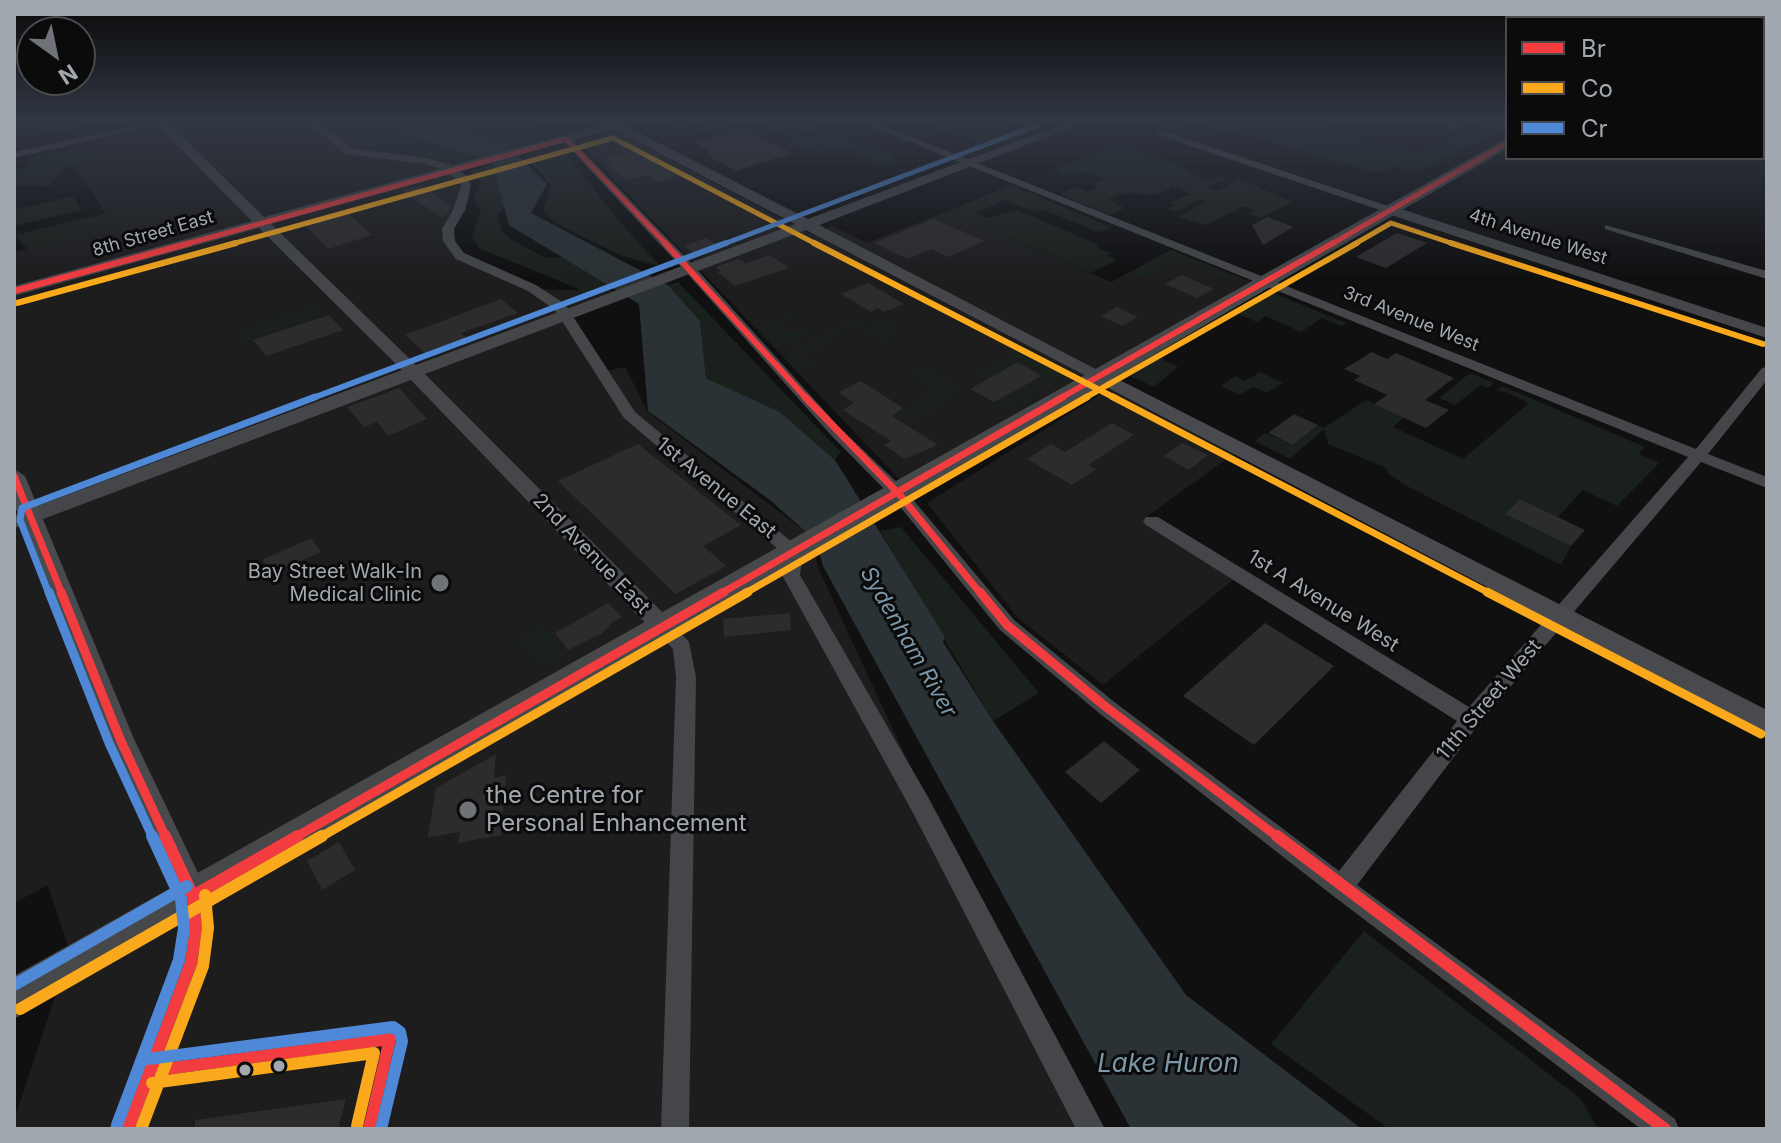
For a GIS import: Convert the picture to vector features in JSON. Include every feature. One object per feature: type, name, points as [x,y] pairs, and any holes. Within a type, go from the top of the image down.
[{"type":"main road","points":[[14,999],[1454,173]]},
{"type":"main road","points":[[1100,376],[1767,723]]},
{"type":"main road","points":[[14,476],[22,519],[193,896],[196,928],[191,963],[128,1129]]},
{"type":"street","name":"2nd Avenue East","points":[[215,173],[682,647],[686,677],[675,1129]]},
{"type":"street","name":"8th Street East","points":[[14,291],[439,173]]},
{"type":"street","name":"1st Avenue East","points":[[455,173],[466,182],[459,210],[448,229],[449,241],[460,256],[532,288],[566,313],[629,415],[805,547],[791,575],[920,804],[1091,1129]]},
{"type":"street","points":[[599,173],[689,268],[834,430],[887,500],[1007,625],[1106,707],[1665,1129]]},
{"type":"street","points":[[708,173],[1100,376]]},
{"type":"street","points":[[22,519],[942,173]]},
{"type":"street","name":"3rd Avenue West","points":[[996,173],[1767,483]]},
{"type":"street","name":"4th Avenue West","points":[[1281,173],[1767,333]]},
{"type":"street","points":[[1609,227],[1767,275]]},
{"type":"street","name":"11th Street West","points":[[1341,887],[1471,719],[1698,456],[1767,371]]},
{"type":"street","name":"1st A Avenue West","points":[[1152,521],[1471,719]]},
{"type":"shaded area","points":[[14,173],[59,173],[50,186],[14,185]]},
{"type":"shaded area","points":[[79,173],[430,173],[14,287],[14,252],[115,227]]},
{"type":"shaded area","points":[[445,173],[451,173],[461,183],[456,208],[444,230],[457,256],[527,289],[618,291],[559,312],[598,373],[625,367],[648,412],[812,537],[818,568],[1079,1129],[14,1129],[14,1121],[70,952],[48,885],[14,903],[14,295]]},
{"type":"shaded area","points":[[473,173],[496,173],[505,207],[498,215],[501,230],[510,239],[546,258],[563,257],[614,288],[593,295],[479,248],[472,236],[481,210],[474,200],[480,182]]},
{"type":"shaded area","points":[[541,173],[582,173],[660,266],[622,256],[556,223],[543,211],[551,185]]},
{"type":"shaded area","points":[[608,173],[696,173],[811,234],[832,226],[867,243],[948,211],[1111,282],[1171,250],[1255,283],[904,484]]},
{"type":"shaded area","points":[[1090,173],[1191,173],[1205,181],[1220,177],[1226,179],[1207,187],[1217,191],[1239,179],[1293,202],[1260,218],[1248,214],[1255,210],[1243,206],[1205,225],[1178,217],[1207,201],[1199,199],[1176,212],[1167,209],[1176,205],[1169,203],[1192,194],[1170,185],[1170,189],[1153,195],[1126,193],[1109,199],[1125,208],[1110,215],[1059,194],[1076,187],[1088,192],[1097,188],[1094,183],[1104,179]]},
{"type":"shaded area","points":[[1011,185],[1112,228],[1098,232],[1042,209],[1034,212],[1005,200],[976,213],[987,218],[1017,210],[1099,245],[1096,247],[1111,253],[1107,256],[1117,260],[1091,273],[948,211]]},
{"type":"shaded area","points":[[72,196],[82,210],[14,226],[14,210]]},
{"type":"shaded area","points":[[108,213],[115,227],[28,250],[15,235]]},
{"type":"shaded area","points":[[1171,250],[1235,280],[1233,282],[1180,260],[1145,278],[1131,272]]},
{"type":"shaded area","points":[[678,282],[841,452],[835,460],[780,412],[706,378],[700,321],[668,285]]},
{"type":"shaded area","points":[[1276,294],[1346,323],[1342,326],[1322,318],[1301,332],[1266,316],[1257,322],[1236,313],[1266,295]]},
{"type":"shaded area","points":[[316,305],[326,315],[245,342],[236,331]]},
{"type":"shaded area","points":[[790,314],[797,317],[774,327],[791,334],[806,328],[812,332],[776,348],[757,327]]},
{"type":"shaded area","points":[[890,318],[899,324],[892,328],[902,334],[886,341],[856,325],[801,356],[817,367],[801,373],[784,353],[857,319],[870,327]]},
{"type":"shaded area","points":[[1023,350],[1064,371],[1065,376],[1007,409],[994,402],[1008,394],[977,372],[1012,356],[1019,359],[1018,362],[995,375],[1019,388],[1043,375],[1014,355]]},
{"type":"shaded area","points":[[1160,358],[1178,367],[1154,387],[1130,376]]},
{"type":"shaded area","points":[[925,367],[965,390],[941,402],[945,406],[908,421],[897,414],[900,410],[936,390],[911,374]]},
{"type":"shaded area","points":[[1260,372],[1283,383],[1267,393],[1253,387],[1240,395],[1221,386],[1235,376],[1245,381]]},
{"type":"shaded area","points":[[1470,373],[1494,383],[1488,388],[1481,385],[1455,405],[1439,398]]},
{"type":"shaded area","points":[[1502,386],[1645,447],[1639,454],[1659,463],[1617,506],[1583,490],[1558,517],[1520,499],[1506,513],[1571,546],[1561,565],[1405,485],[1389,474],[1386,468],[1328,444],[1324,429],[1290,459],[1255,441],[1265,433],[1293,445],[1318,425],[1324,428],[1366,400],[1404,417],[1393,427],[1463,459],[1529,403],[1496,391]]},
{"type":"shaded area","points":[[1111,388],[1235,453],[1142,520],[1233,580],[1103,685],[1018,618],[927,503]]},
{"type":"shaded area","points":[[901,527],[1039,693],[993,721],[880,531]]},
{"type":"shaded area","points":[[542,625],[564,655],[543,666],[516,639]]},
{"type":"shaded area","points":[[1364,931],[1580,1098],[1598,1129],[1389,1129],[1271,1044]]},
{"type":"water","name":"Lake Huron","points":[[495,173],[536,173],[547,184],[531,213],[668,285],[700,321],[706,378],[780,412],[835,460],[945,637],[943,642],[993,721],[1186,995],[1362,1129],[1131,1129],[823,566],[816,541],[770,500],[648,411],[639,304],[509,225]]},
{"type":"building","points":[[617,173],[675,173],[680,176],[659,182],[646,175],[629,180]]},
{"type":"building","points":[[422,185],[451,207],[447,215],[441,217],[402,191]]},
{"type":"building","points":[[344,210],[372,235],[328,249],[302,222]]},
{"type":"building","points":[[1267,217],[1293,227],[1263,245],[1252,225]]},
{"type":"building","points":[[933,219],[985,241],[948,257],[931,249],[908,259],[874,243]]},
{"type":"building","points":[[1397,233],[1427,243],[1386,268],[1356,257]]},
{"type":"building","points":[[706,238],[722,248],[699,256],[684,246]]},
{"type":"building","points":[[770,255],[789,268],[735,286],[715,267],[739,259],[746,263]]},
{"type":"building","points":[[1182,275],[1214,289],[1197,298],[1165,284]]},
{"type":"building","points":[[868,283],[904,304],[884,312],[878,308],[871,312],[841,294]]},
{"type":"building","points":[[501,299],[518,313],[461,333],[466,338],[425,353],[405,335]]},
{"type":"building","points":[[1117,307],[1138,317],[1122,326],[1101,316]]},
{"type":"building","points":[[329,315],[343,330],[266,356],[253,340]]},
{"type":"building","points":[[1372,352],[1387,359],[1396,353],[1454,378],[1425,400],[1449,410],[1426,428],[1374,404],[1387,395],[1354,380],[1360,376],[1344,369]]},
{"type":"building","points":[[1018,362],[1042,376],[994,402],[970,389]]},
{"type":"building","points":[[861,381],[903,408],[892,416],[938,445],[905,459],[884,445],[891,441],[843,410],[854,403],[839,392]]},
{"type":"building","points":[[399,388],[427,419],[388,436],[377,422],[364,427],[347,407]]},
{"type":"building","points":[[1294,414],[1318,425],[1293,445],[1268,433]]},
{"type":"building","points":[[1112,423],[1134,435],[1088,465],[1096,469],[1072,485],[1027,459],[1051,444],[1065,452]]},
{"type":"building","points":[[1182,443],[1208,455],[1189,470],[1164,456]]},
{"type":"building","points":[[638,444],[741,525],[703,546],[726,566],[676,594],[558,481]]},
{"type":"building","points":[[1520,499],[1585,530],[1571,546],[1505,514]]},
{"type":"building","points":[[311,538],[321,552],[270,574],[262,560]]},
{"type":"building","points":[[608,603],[622,617],[609,624],[601,634],[568,650],[555,633]]},
{"type":"building","points":[[790,613],[791,630],[724,637],[723,619]]},
{"type":"building","points":[[1265,623],[1334,666],[1254,745],[1183,696]]},
{"type":"building","points":[[1104,741],[1140,770],[1101,803],[1065,772]]},
{"type":"building","name":"the Centre for Personal Enhancement","points":[[496,754],[494,778],[506,775],[501,835],[458,843],[460,832],[428,837],[436,788]]},
{"type":"building","points":[[339,842],[355,870],[322,890],[307,861]]},
{"type":"building","points":[[346,1099],[338,1129],[195,1129],[195,1120]]},
{"type":"transit line","name":"Br","points":[[14,291],[441,173]]},
{"type":"transit line","name":"Co","points":[[17,303],[485,173]]},
{"type":"transit line","name":"Br","points":[[599,173],[689,268],[834,430],[899,494],[1007,625],[1106,707],[1665,1129]]},
{"type":"transit line","name":"Co","points":[[681,173],[1761,734]]},
{"type":"transit line","name":"Cr","points":[[117,1125],[179,960],[184,928],[181,899],[109,743],[20,520],[22,508],[910,173]]},
{"type":"transit line","name":"Br","points":[[193,896],[1454,173]]},
{"type":"transit line","name":"Co","points":[[20,1009],[1391,223],[1763,344]]},
{"type":"transit line","name":"Br","points":[[14,476],[120,739],[193,896],[196,928],[191,963],[128,1129]]},
{"type":"transit line","name":"Cr","points":[[14,985],[187,886]]},
{"type":"transit line","name":"Co","points":[[141,1129],[203,966],[208,928],[205,895]]},
{"type":"transit line","name":"Cr","points":[[148,1059],[393,1027],[400,1032],[402,1041],[381,1129]]},
{"type":"transit line","name":"Br","points":[[150,1071],[390,1039],[369,1129]]},
{"type":"transit line","name":"Co","points":[[152,1083],[374,1053],[357,1126]]},
{"type":"place","name":"Bay Street Walk-In Medical Clinic","points":[[440,583]]},
{"type":"place","name":"the Centre for Personal Enhancement","points":[[468,810]]},
{"type":"water label","name":"Sydenham River","points":[[908,642]]}]
